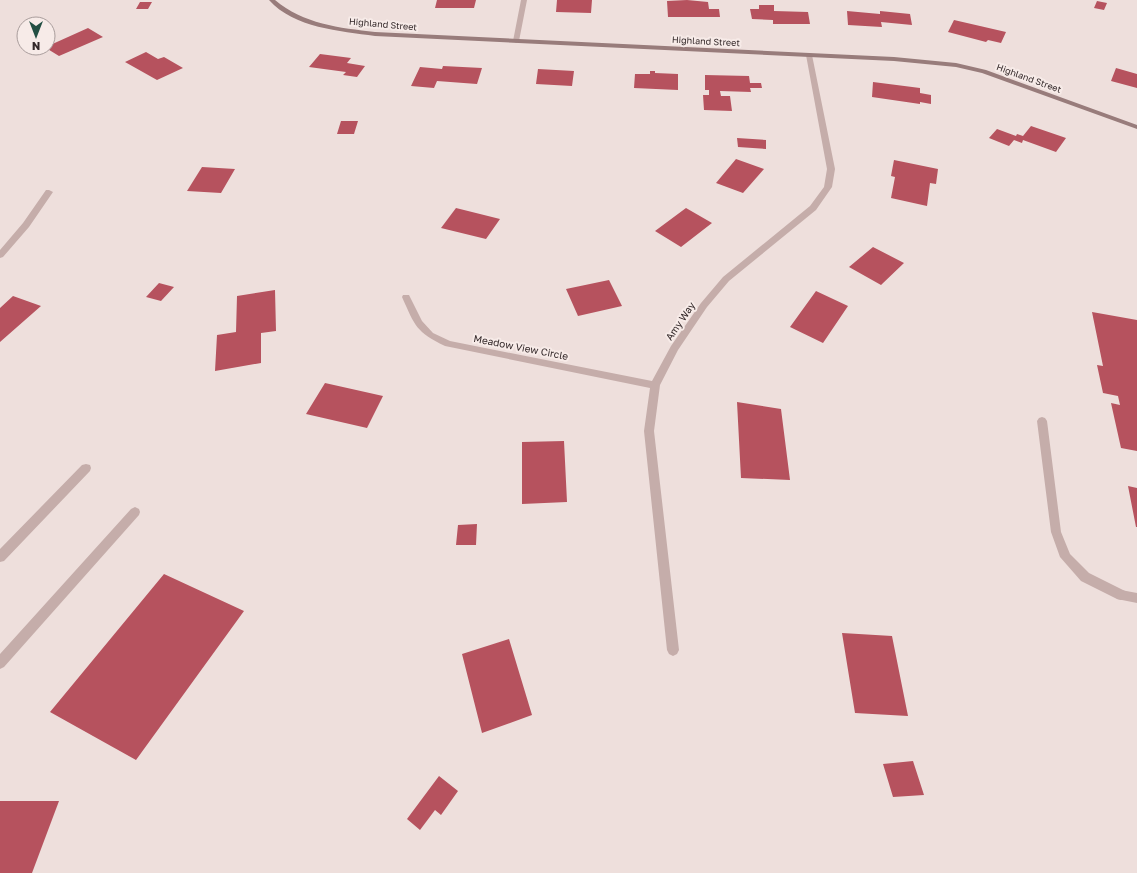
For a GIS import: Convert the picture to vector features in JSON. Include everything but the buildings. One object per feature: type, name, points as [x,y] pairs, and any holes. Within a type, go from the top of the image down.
[{"type":"street","name":"Highland Street","points":[[272,0],[288,12],[304,20],[350,31],[401,36],[924,60],[984,71],[1137,127]]},
{"type":"street","points":[[516,41],[524,0]]},
{"type":"street","name":"Amy Way","points":[[673,650],[649,431],[655,385],[674,348],[704,305],[726,279],[813,208],[828,187],[832,169],[809,55]]},
{"type":"street","points":[[0,255],[26,225],[49,192]]},
{"type":"street","name":"Meadow View Circle","points":[[406,297],[418,323],[430,335],[448,344],[655,385]]},
{"type":"street","points":[[1042,421],[1056,532],[1066,556],[1085,577],[1121,595],[1137,598]]},
{"type":"street","points":[[0,557],[86,468]]},
{"type":"street","points":[[0,663],[135,512]]}]
